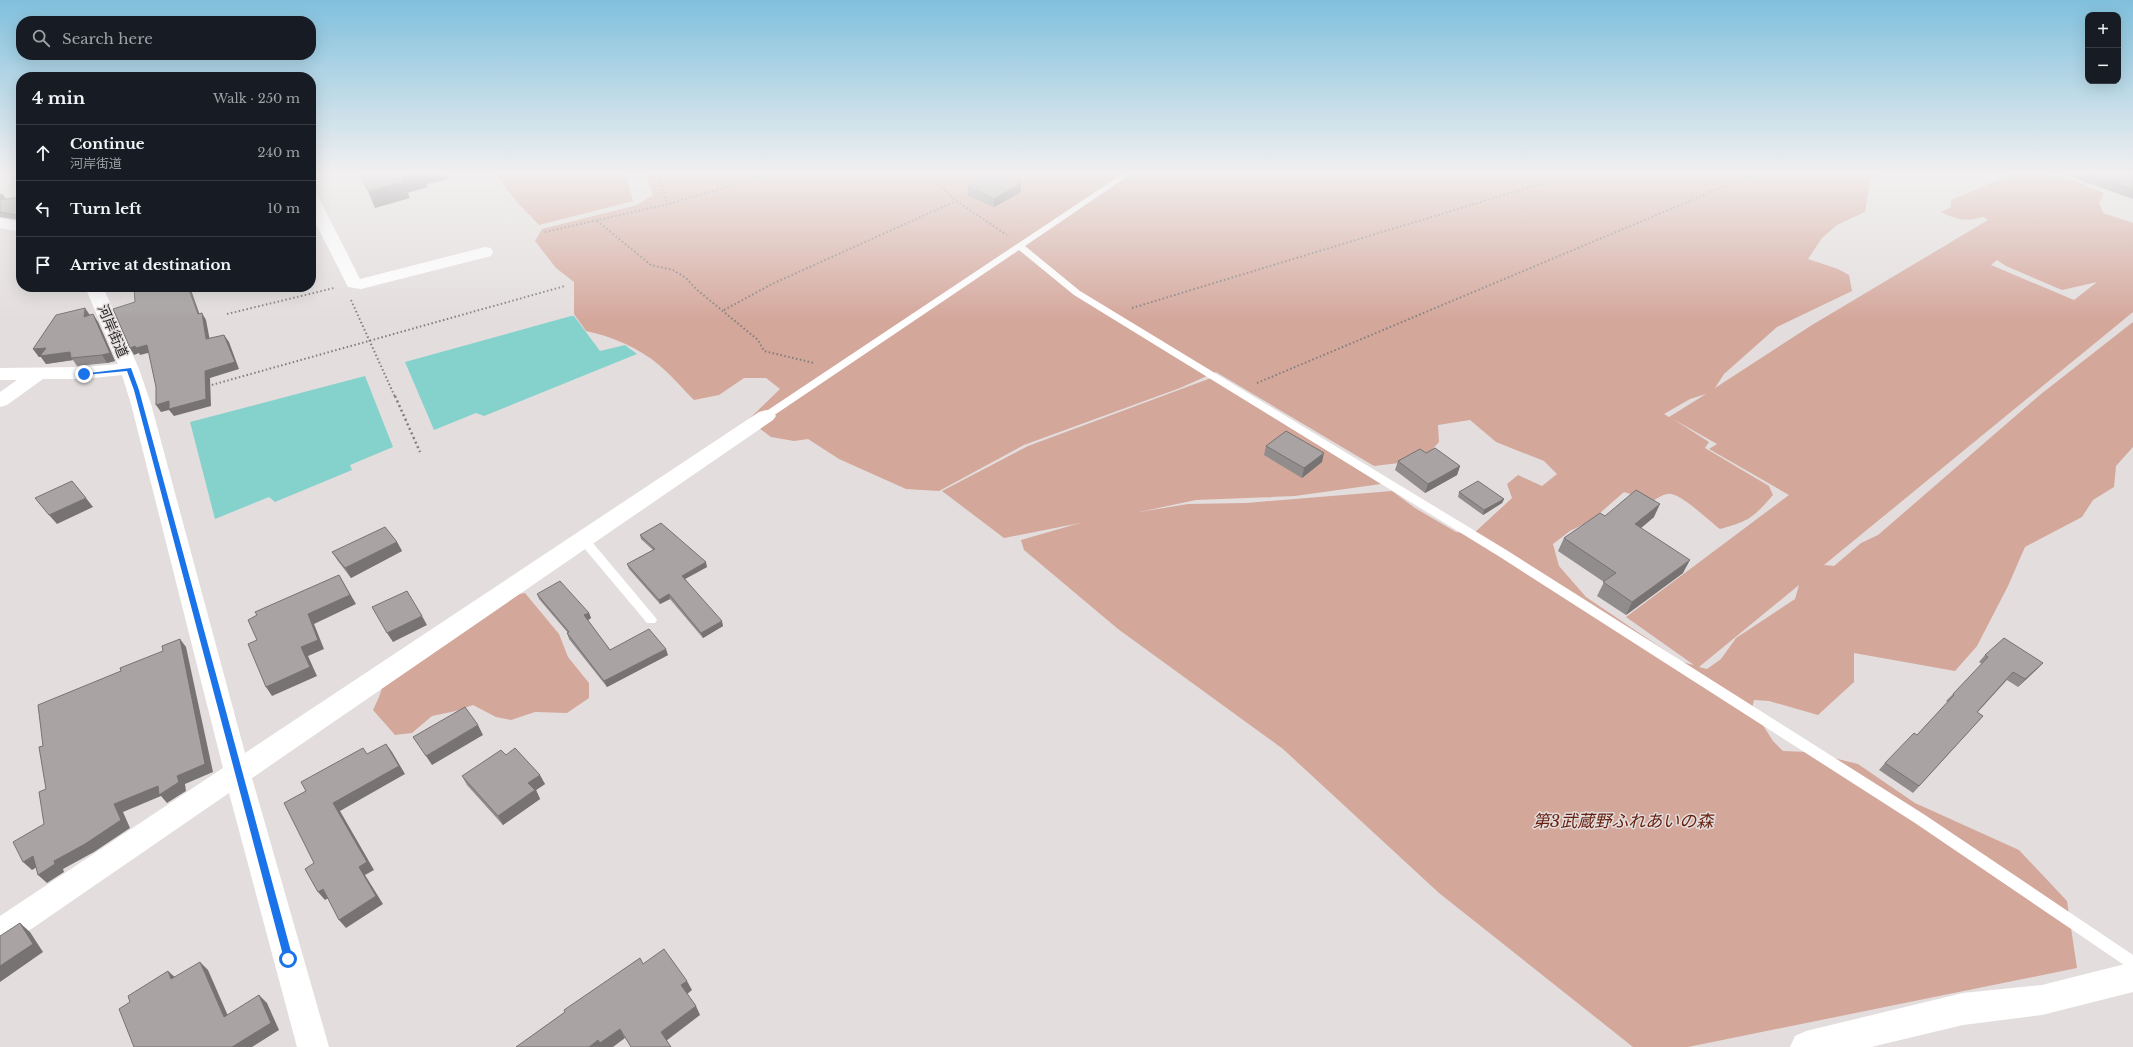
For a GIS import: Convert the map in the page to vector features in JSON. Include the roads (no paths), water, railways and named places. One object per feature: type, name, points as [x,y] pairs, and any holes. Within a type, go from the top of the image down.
[{"type":"street","points":[[0,223],[16,226]]},
{"type":"street","points":[[322,223],[349,284],[361,284],[485,252]]},
{"type":"street","name":"河岸街道","points":[[96,292],[129,369],[141,404],[237,772],[314,1047]]},
{"type":"street","points":[[0,374],[36,375],[111,372],[129,369]]},
{"type":"street","points":[[0,401],[36,375]]},
{"type":"street","points":[[0,933],[766,416]]},
{"type":"street","points":[[1806,1047],[1963,1009],[2042,1000],[2133,976]]},
{"type":"lane","points":[[766,416],[1053,223]]},
{"type":"lane","points":[[1020,245],[1077,293],[1504,554],[1914,815],[2133,964]]},
{"type":"lane","points":[[583,539],[651,620]]},
{"type":"water","points":[[574,316],[600,351],[625,345],[637,354],[484,416],[476,413],[434,430],[405,362]]},
{"type":"water","points":[[365,376],[393,447],[350,465],[352,470],[275,502],[269,497],[215,519],[190,422]]},
{"type":"park label","name":"第3武蔵野ふれあいの森","points":[[1623,821]]}]
